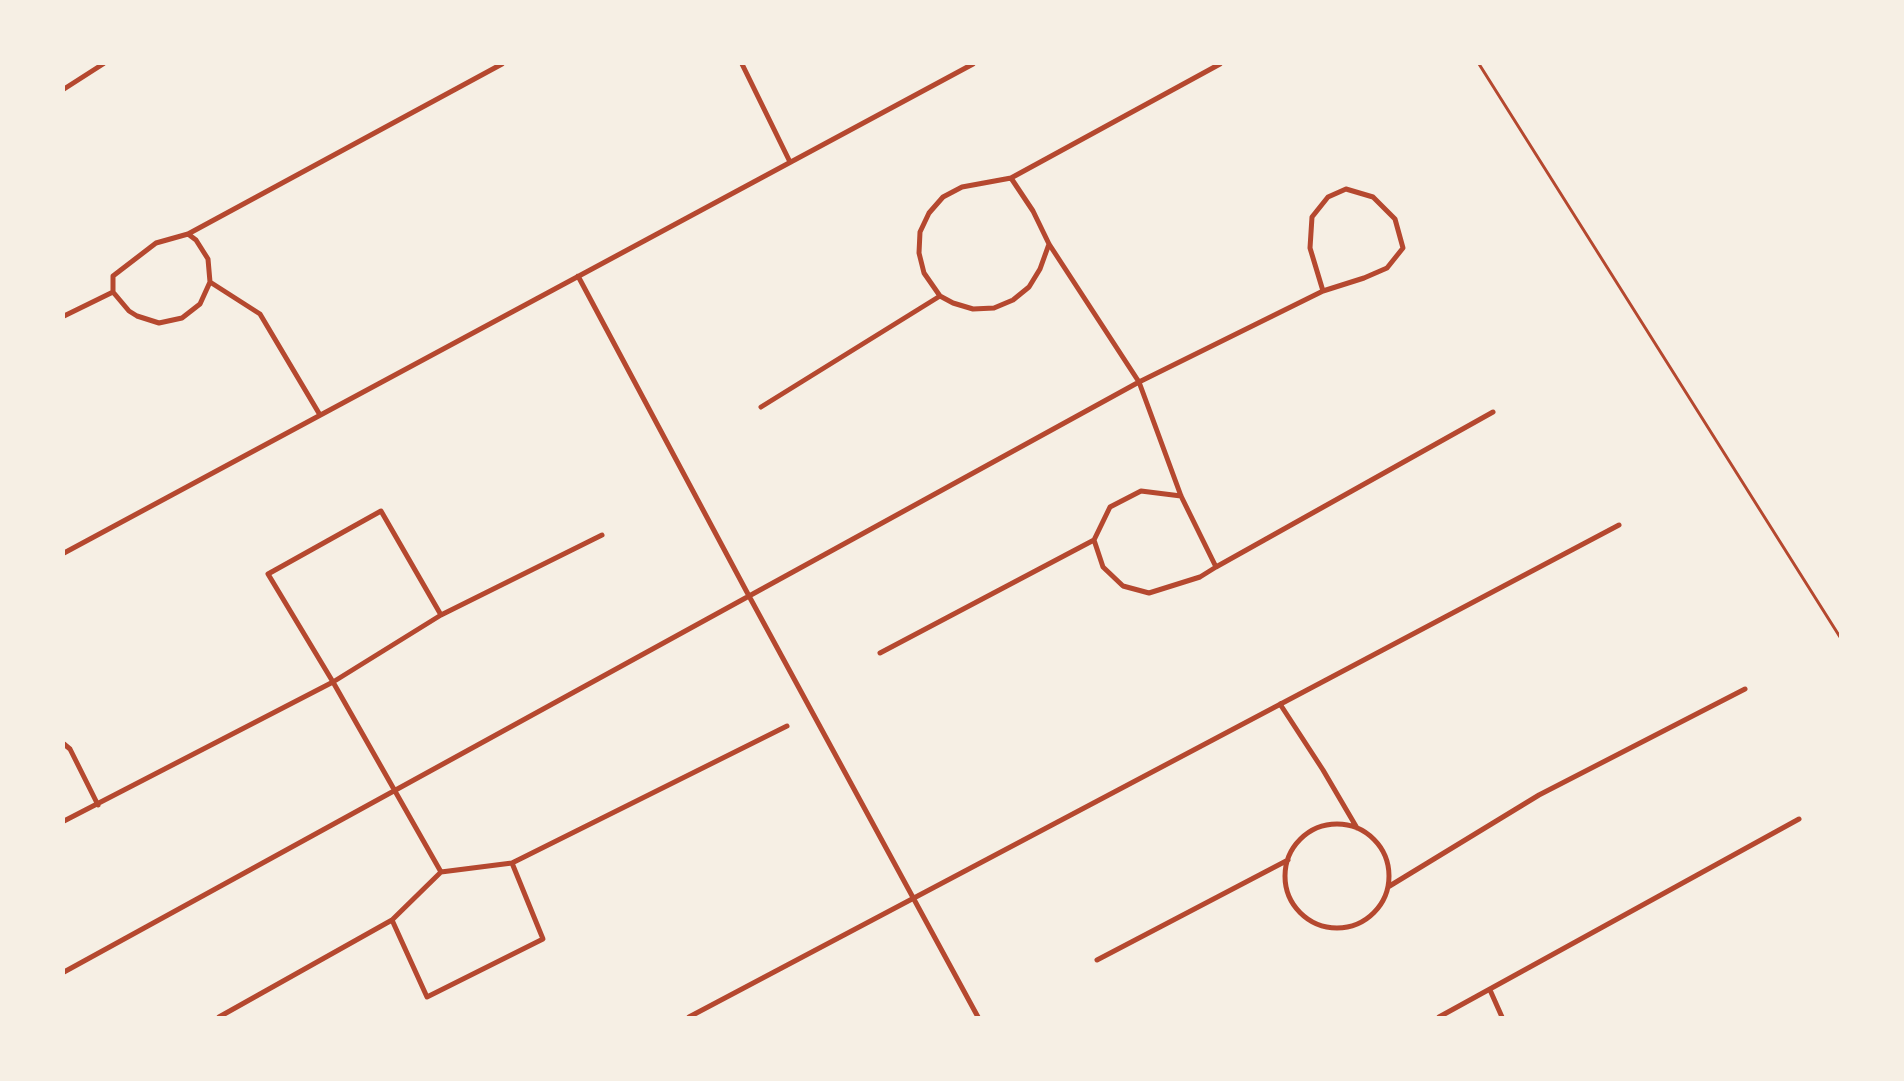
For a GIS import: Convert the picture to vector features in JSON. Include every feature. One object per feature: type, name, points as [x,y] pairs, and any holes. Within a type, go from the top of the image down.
[{"type":"street","points":[[64,89],[103,64]]},
{"type":"street","points":[[188,234],[196,240],[208,260],[210,282],[200,304],[182,318],[159,323],[137,316],[129,311],[113,292],[113,276],[156,243],[188,234],[502,64]]},
{"type":"street","points":[[742,64],[790,162]]},
{"type":"street","points":[[64,553],[973,64]]},
{"type":"street","points":[[1049,244],[1040,269],[1029,287],[1013,300],[994,308],[973,309],[953,303],[940,296],[924,273],[919,253],[920,232],[929,212],[943,197],[962,187],[1011,178],[1220,64]]},
{"type":"street","points":[[1011,178],[1033,212],[1049,244],[1139,382],[1181,496],[1216,567]]},
{"type":"street","points":[[64,972],[1139,382],[1323,291],[1364,278],[1387,268],[1403,248],[1395,218],[1373,197],[1346,189],[1328,197],[1312,217],[1310,248],[1323,291]]},
{"type":"street","points":[[578,276],[748,596],[978,1017]]},
{"type":"street","points":[[210,282],[260,314],[320,415]]},
{"type":"street","points":[[64,316],[113,292]]},
{"type":"street","points":[[761,407],[940,296]]},
{"type":"street","points":[[1094,540],[1104,567],[1123,586],[1149,593],[1200,577],[1493,412]]},
{"type":"street","points":[[880,653],[1094,540],[1110,507],[1141,491],[1181,496]]},
{"type":"street","points":[[441,615],[381,511],[268,574],[333,682],[441,872]]},
{"type":"street","points":[[689,1017],[1619,525]]},
{"type":"street","points":[[64,821],[333,682],[441,615],[602,535]]},
{"type":"street","points":[[1388,887],[1539,795],[1745,689]]},
{"type":"street","points":[[1280,704],[1323,770],[1357,828]]},
{"type":"street","points":[[219,1017],[392,920],[441,872],[512,863],[787,726]]},
{"type":"street","points":[[64,744],[70,749],[98,805]]},
{"type":"street","points":[[1439,1017],[1799,819]]},
{"type":"street","points":[[1340,824],[1357,828],[1370,835],[1380,846],[1386,858],[1389,873],[1388,887],[1382,904],[1371,916],[1357,925],[1340,929],[1324,927],[1308,920],[1296,909],[1288,894],[1285,877],[1288,860],[1295,845],[1308,833],[1323,826],[1340,824]]},
{"type":"street","points":[[1097,960],[1288,860]]},
{"type":"street","points":[[392,920],[428,997],[543,939],[512,863]]},
{"type":"street","points":[[1490,990],[1502,1017]]},
{"type":"path","points":[[1479,64],[1840,637]]}]
